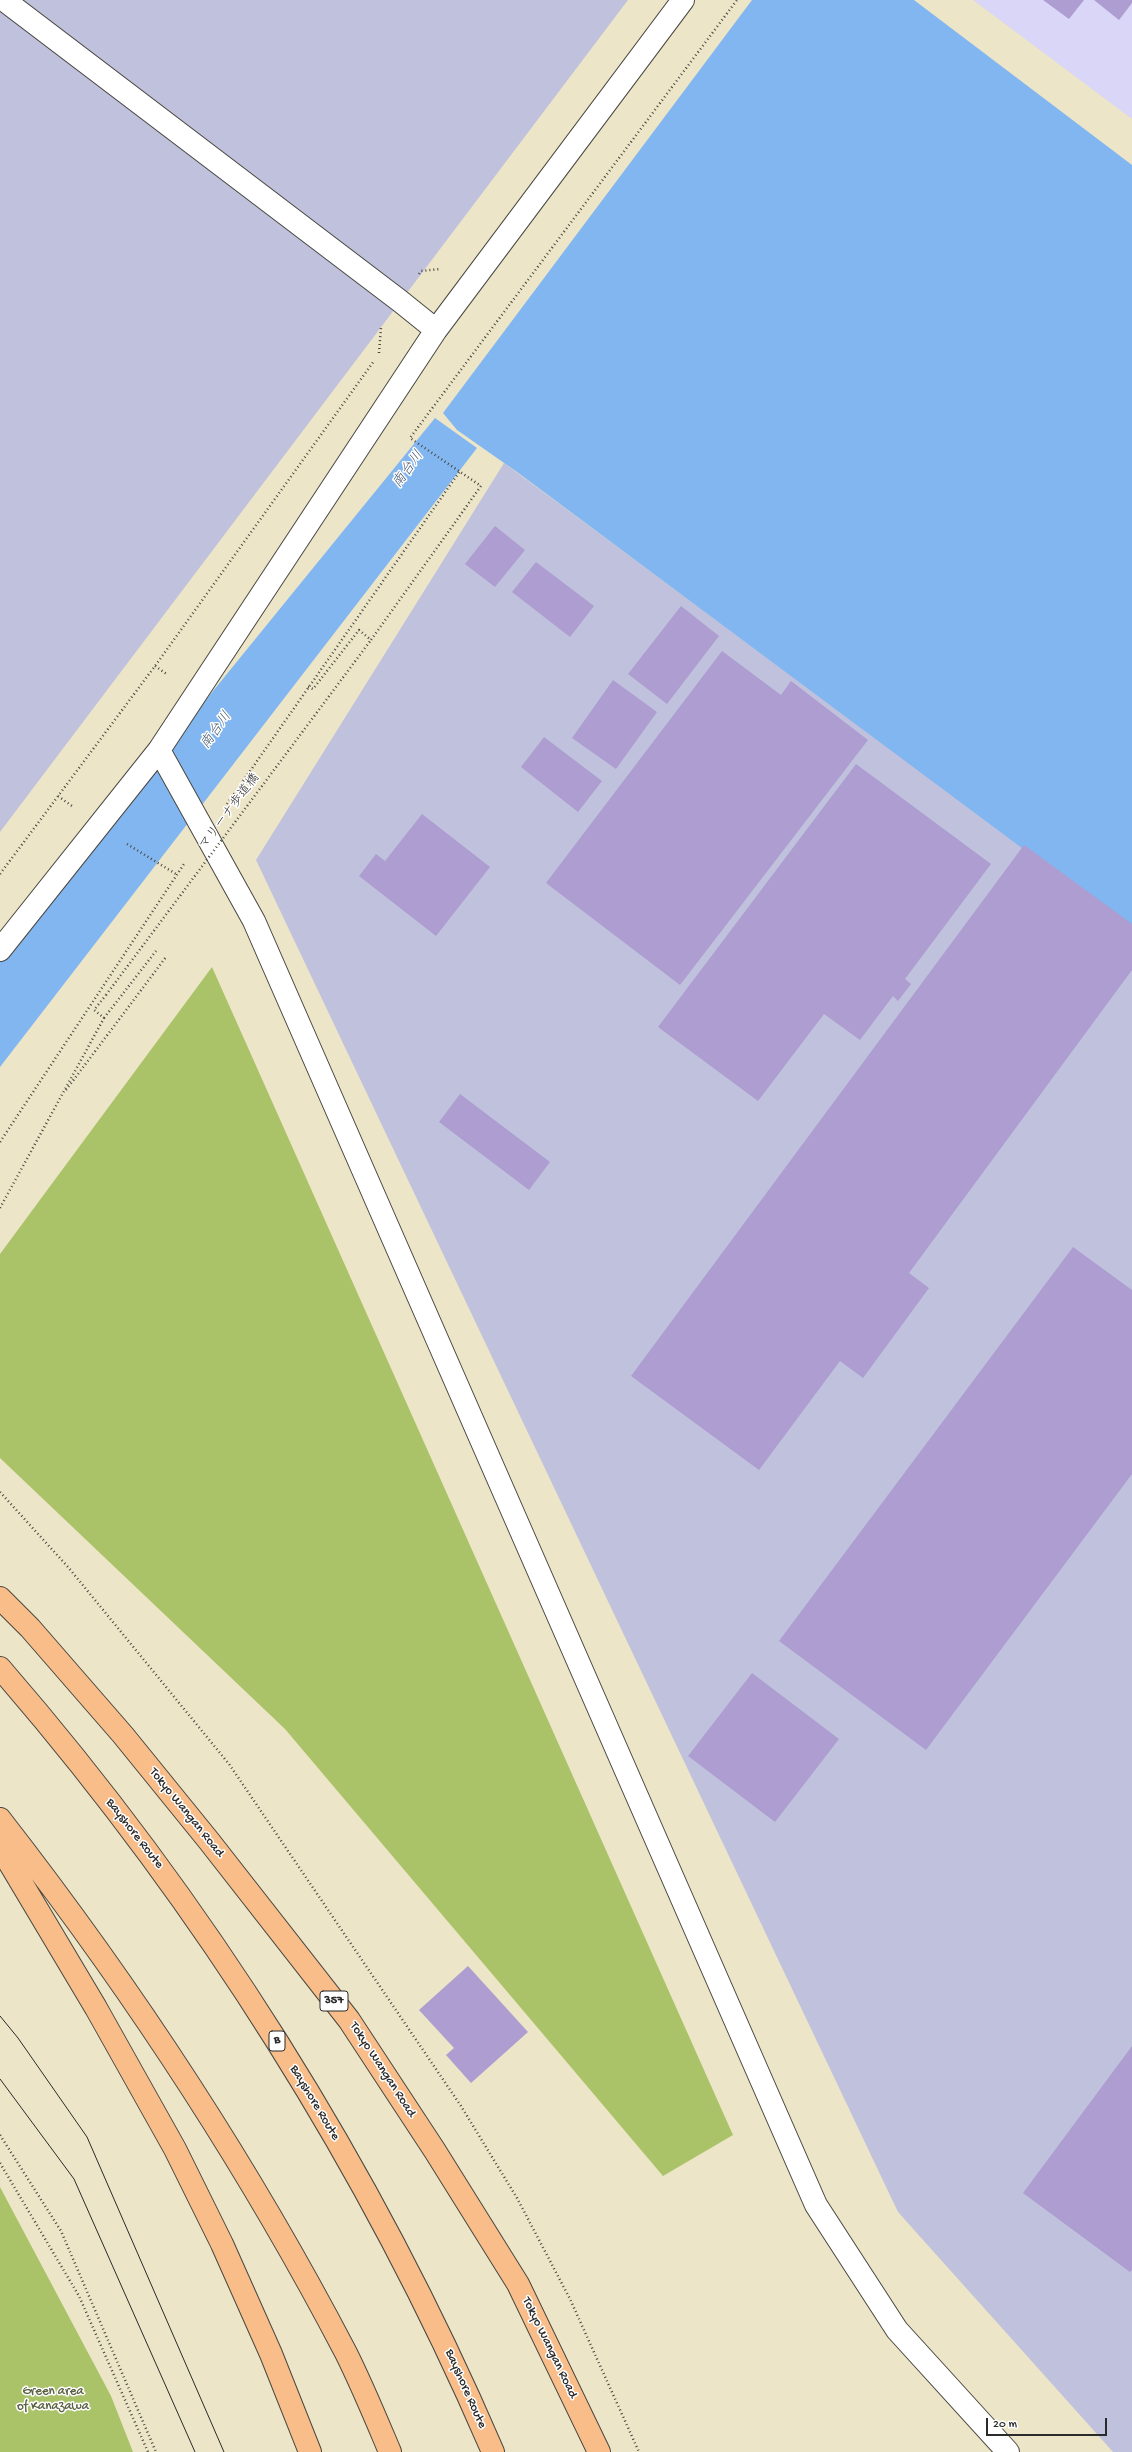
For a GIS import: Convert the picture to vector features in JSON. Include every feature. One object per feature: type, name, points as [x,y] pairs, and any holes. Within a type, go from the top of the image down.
[{"type":"highway","name":"Tokyo Wangan Road","points":[[0,1598],[30,1628],[123,1735],[210,1841],[349,2020],[435,2151],[518,2284],[599,2452]]},
{"type":"highway","name":"Bayshore Route","points":[[0,1668],[59,1736],[166,1875],[274,2036],[360,2178],[458,2370],[493,2452]]},
{"type":"highway","points":[[0,1820],[56,1891],[168,2053],[265,2206],[347,2355],[390,2452]]},
{"type":"highway","points":[[0,1846],[96,2008],[175,2149],[222,2244],[271,2354],[310,2452]]},
{"type":"street","points":[[4,0],[400,300],[436,330]]},
{"type":"street","points":[[0,950],[159,750],[436,330],[683,0]]},
{"type":"street","points":[[159,750],[254,921],[816,2205],[897,2330],[1008,2452]]},
{"type":"path","name":"マリーナ歩道橋","points":[[104,1018],[94,1010],[371,640],[447,537],[481,486],[410,438],[737,0]]},
{"type":"path","points":[[0,874],[156,666],[380,352],[380,328],[421,271],[440,269],[445,263]]},
{"type":"path","points":[[308,687],[313,689],[359,630],[371,640]]},
{"type":"path","points":[[133,848],[176,874]]},
{"type":"path","points":[[0,1208],[104,1018],[156,951]]},
{"type":"path","points":[[60,1098],[166,957]]},
{"type":"path","points":[[0,1492],[68,1567],[229,1764],[421,2047],[517,2198],[570,2300],[639,2452]]},
{"type":"path","points":[[0,2135],[61,2230],[156,2452]]},
{"type":"path","points":[[0,2163],[79,2296],[148,2452]]},
{"type":"shaded area","points":[[0,0],[628,0],[0,832]]},
{"type":"shaded area","points":[[973,0],[1132,0],[1132,119]]},
{"type":"shaded area","points":[[504,463],[1132,927],[1132,2452],[1113,2452],[898,2212],[256,860]]},
{"type":"green space","points":[[212,967],[733,2135],[663,2176],[285,1729],[0,1458],[0,1254]]},
{"type":"green space","name":"Green area of Kanazawa","points":[[0,2187],[111,2396],[133,2452],[0,2452]]},
{"type":"water","points":[[752,0],[914,0],[1132,165],[1132,930],[517,472],[457,430],[443,413]]},
{"type":"water","name":"南台川","points":[[435,418],[477,448],[0,1067],[0,953]]},
{"type":"building","points":[[1043,0],[1084,0],[1069,19]]},
{"type":"building","points":[[1094,0],[1132,0],[1132,3],[1119,20]]},
{"type":"building","points":[[495,526],[525,550],[495,587],[465,564]]},
{"type":"building","points":[[536,562],[594,606],[570,637],[512,592]]},
{"type":"building","points":[[681,606],[719,636],[667,704],[628,674]]},
{"type":"building","points":[[722,651],[781,695],[791,681],[868,740],[680,985],[546,883]]},
{"type":"building","points":[[613,680],[657,712],[616,769],[572,738]]},
{"type":"building","points":[[544,737],[602,781],[578,812],[521,767]]},
{"type":"building","points":[[856,764],[991,864],[905,979],[911,984],[898,1001],[893,996],[860,1040],[824,1014],[758,1101],[658,1027]]},
{"type":"building","points":[[422,814],[490,867],[436,936],[359,876],[376,854],[385,861]]},
{"type":"building","points":[[1024,845],[1132,924],[1132,970],[909,1273],[929,1288],[863,1378],[840,1361],[759,1470],[631,1376]]},
{"type":"building","points":[[460,1094],[550,1162],[529,1190],[439,1122]]},
{"type":"building","points":[[1073,1247],[1132,1290],[1132,1474],[926,1750],[779,1641]]},
{"type":"building","points":[[752,1673],[839,1739],[775,1822],[688,1756]]},
{"type":"building","points":[[468,1966],[528,2032],[471,2083],[446,2055],[454,2048],[419,2010]]},
{"type":"building","points":[[1132,2046],[1132,2270],[1130,2272],[1023,2193]]},
{"type":"tram line","points":[[0,2016],[18,2038],[87,2137],[224,2452]]},
{"type":"tram line","points":[[0,2079],[74,2179],[195,2452]]}]
